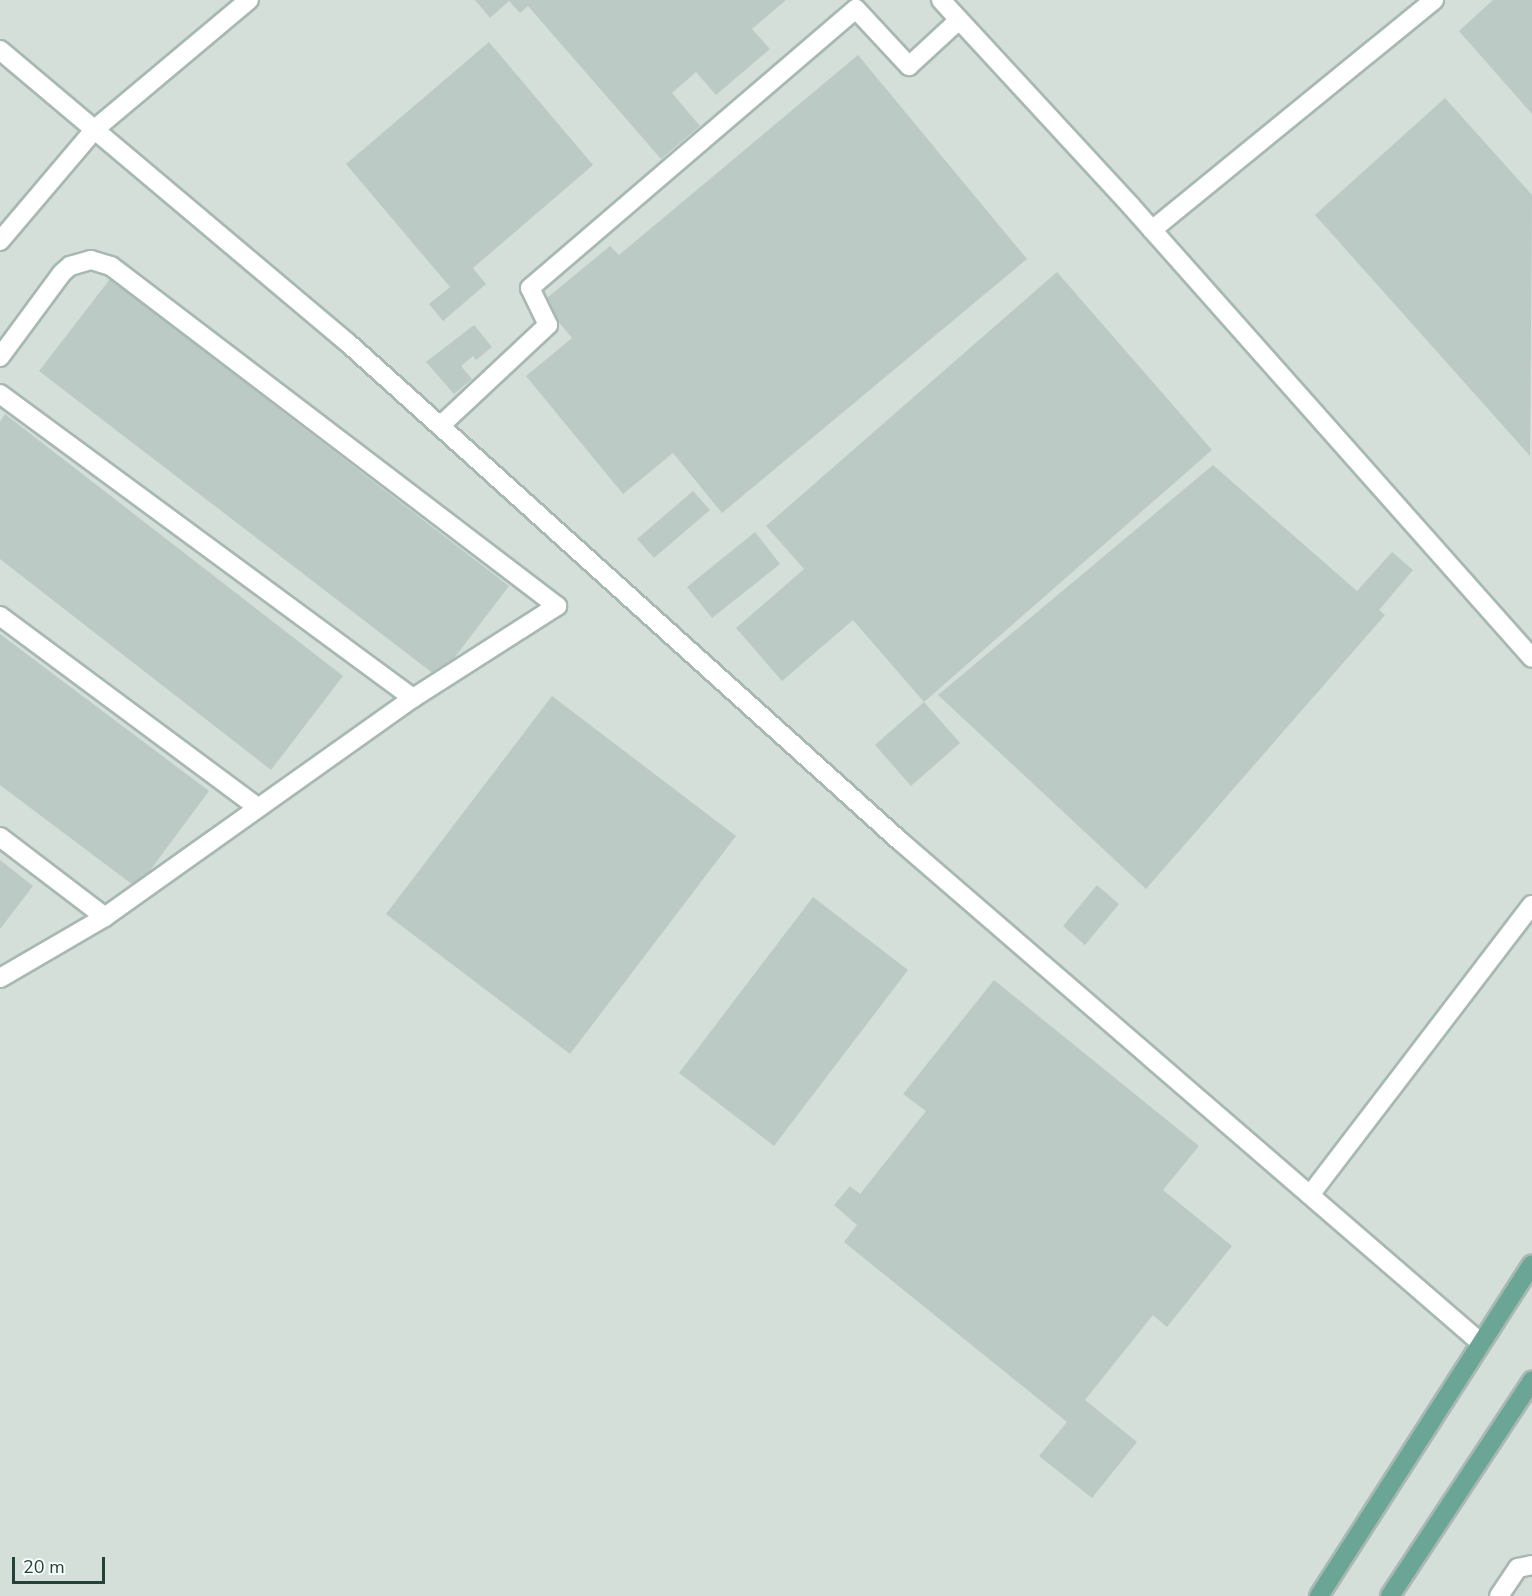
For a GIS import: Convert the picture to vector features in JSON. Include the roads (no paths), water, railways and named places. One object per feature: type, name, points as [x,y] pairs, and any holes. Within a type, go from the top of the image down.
[{"type":"main road","points":[[1319,1596],[1532,1264]]},
{"type":"main road","points":[[1390,1596],[1532,1381]]},
{"type":"street","points":[[0,241],[95,129],[249,0]]},
{"type":"street","points":[[941,0],[1152,230],[1532,658]]},
{"type":"street","points":[[1152,230],[1434,0]]},
{"type":"street","points":[[440,426],[549,325],[530,288],[856,9],[909,66],[960,20]]},
{"type":"street","points":[[0,50],[348,343],[900,840],[1481,1342]]},
{"type":"street","points":[[0,357],[62,273],[70,266],[92,260],[111,266],[557,606],[413,698],[105,917],[0,978]]},
{"type":"street","points":[[0,394],[413,698]]},
{"type":"street","points":[[0,616],[257,807]]},
{"type":"street","points":[[0,837],[105,917]]},
{"type":"street","points":[[1310,1195],[1532,904]]},
{"type":"street","points":[[1499,1596],[1518,1568],[1532,1565]]}]
